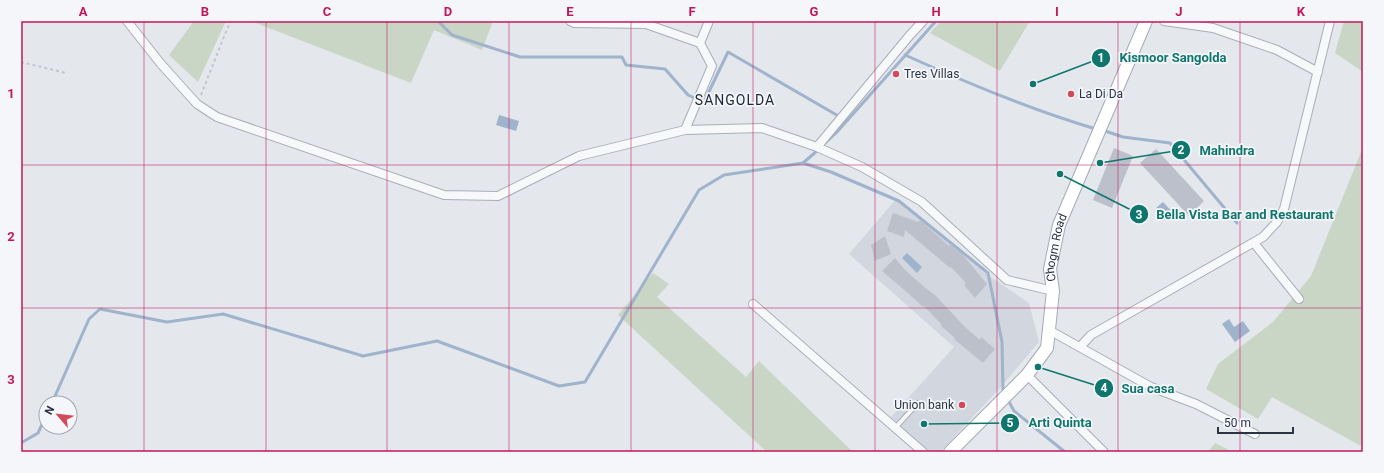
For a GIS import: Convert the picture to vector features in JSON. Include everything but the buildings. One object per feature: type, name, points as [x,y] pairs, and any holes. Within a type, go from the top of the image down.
[{"type":"main road","name":"Chogm Road","points":[[950,452],[1027,375],[1047,348],[1053,291],[1050,269],[1059,225],[1146,21]]},
{"type":"street","points":[[127,21],[161,64],[197,104],[217,117],[444,194],[498,196],[579,156],[685,130],[762,128],[817,147],[862,167],[922,202],[1007,280],[1053,291]]},
{"type":"street","points":[[570,21],[574,23],[646,24],[700,43],[712,66],[685,130]]},
{"type":"street","points":[[700,43],[710,21]]},
{"type":"street","points":[[817,147],[924,21]]},
{"type":"street","points":[[1164,21],[1213,28],[1277,50],[1318,72]]},
{"type":"street","points":[[1080,347],[1091,336],[1263,237],[1276,222],[1284,209],[1330,21]]},
{"type":"street","points":[[1254,242],[1299,299]]},
{"type":"street","points":[[753,304],[923,452]]},
{"type":"street","points":[[1049,330],[1151,387],[1196,404],[1255,434]]},
{"type":"street","points":[[1027,375],[1104,452]]},
{"type":"lane","points":[[894,428],[918,403]]},
{"type":"path","points":[[197,104],[227,29],[232,21]]},
{"type":"path","points":[[21,62],[66,73]]},
{"type":"shaded area","points":[[897,198],[985,273],[1029,303],[1039,342],[1000,388],[940,452],[930,452],[891,417],[954,347],[849,254]]},
{"type":"green space","points":[[194,21],[226,21],[198,82],[169,55]]},
{"type":"green space","points":[[251,21],[493,21],[482,50],[434,30],[411,83]]},
{"type":"green space","points":[[941,21],[1030,21],[1000,71],[930,33]]},
{"type":"green space","points":[[1344,21],[1363,21],[1363,72],[1335,53]]},
{"type":"green space","points":[[1363,147],[1363,447],[1272,397],[1258,419],[1206,389],[1218,364],[1273,322],[1311,276]]},
{"type":"green space","points":[[653,273],[669,284],[657,297],[746,377],[759,361],[853,452],[767,452],[618,315]]},
{"type":"green space","points":[[1215,443],[1233,452],[1208,452]]},
{"type":"water","points":[[499,115],[519,121],[516,131],[496,125]]},
{"type":"water","points":[[1163,202],[1175,215],[1168,221],[1156,208]]},
{"type":"water","points":[[907,253],[922,267],[917,273],[902,258]]},
{"type":"water","points":[[1229,319],[1234,327],[1243,321],[1250,331],[1235,342],[1222,324]]},
{"type":"waterway","points":[[438,21],[452,35],[520,57],[622,57],[626,65],[665,69],[688,95],[704,102],[728,52],[847,121]]},
{"type":"waterway","points":[[825,143],[836,133],[936,21]]},
{"type":"waterway","points":[[905,55],[999,95],[1072,122],[1096,129]]},
{"type":"waterway","points":[[1102,130],[1123,137],[1170,143],[1237,223]]},
{"type":"waterway","points":[[803,163],[818,150]]},
{"type":"waterway","points":[[56,395],[89,319],[100,309],[167,322],[223,314],[363,356],[437,341],[559,386],[585,382],[699,190],[724,175],[803,163],[831,172],[899,201],[988,273],[1002,342],[1004,393]]},
{"type":"waterway","points":[[1007,398],[1014,411],[1065,452]]},
{"type":"waterway","points":[[21,443],[38,433]]},
{"type":"place","name":"Tres Villas","points":[[896,74]]},
{"type":"place","name":"Kismoor Sangolda","points":[[1033,84]]},
{"type":"place","name":"La Di Da","points":[[1071,94]]},
{"type":"place","name":"Mahindra","points":[[1100,163]]},
{"type":"place","name":"Bella Vista Bar and Restaurant","points":[[1060,174]]},
{"type":"place","name":"Sua casa","points":[[1038,367]]},
{"type":"place","name":"Union bank","points":[[962,405]]},
{"type":"place","name":"Arti Quinta","points":[[924,424]]},
{"type":"district","name":"SANGOLDA","points":[[735,100]]}]
